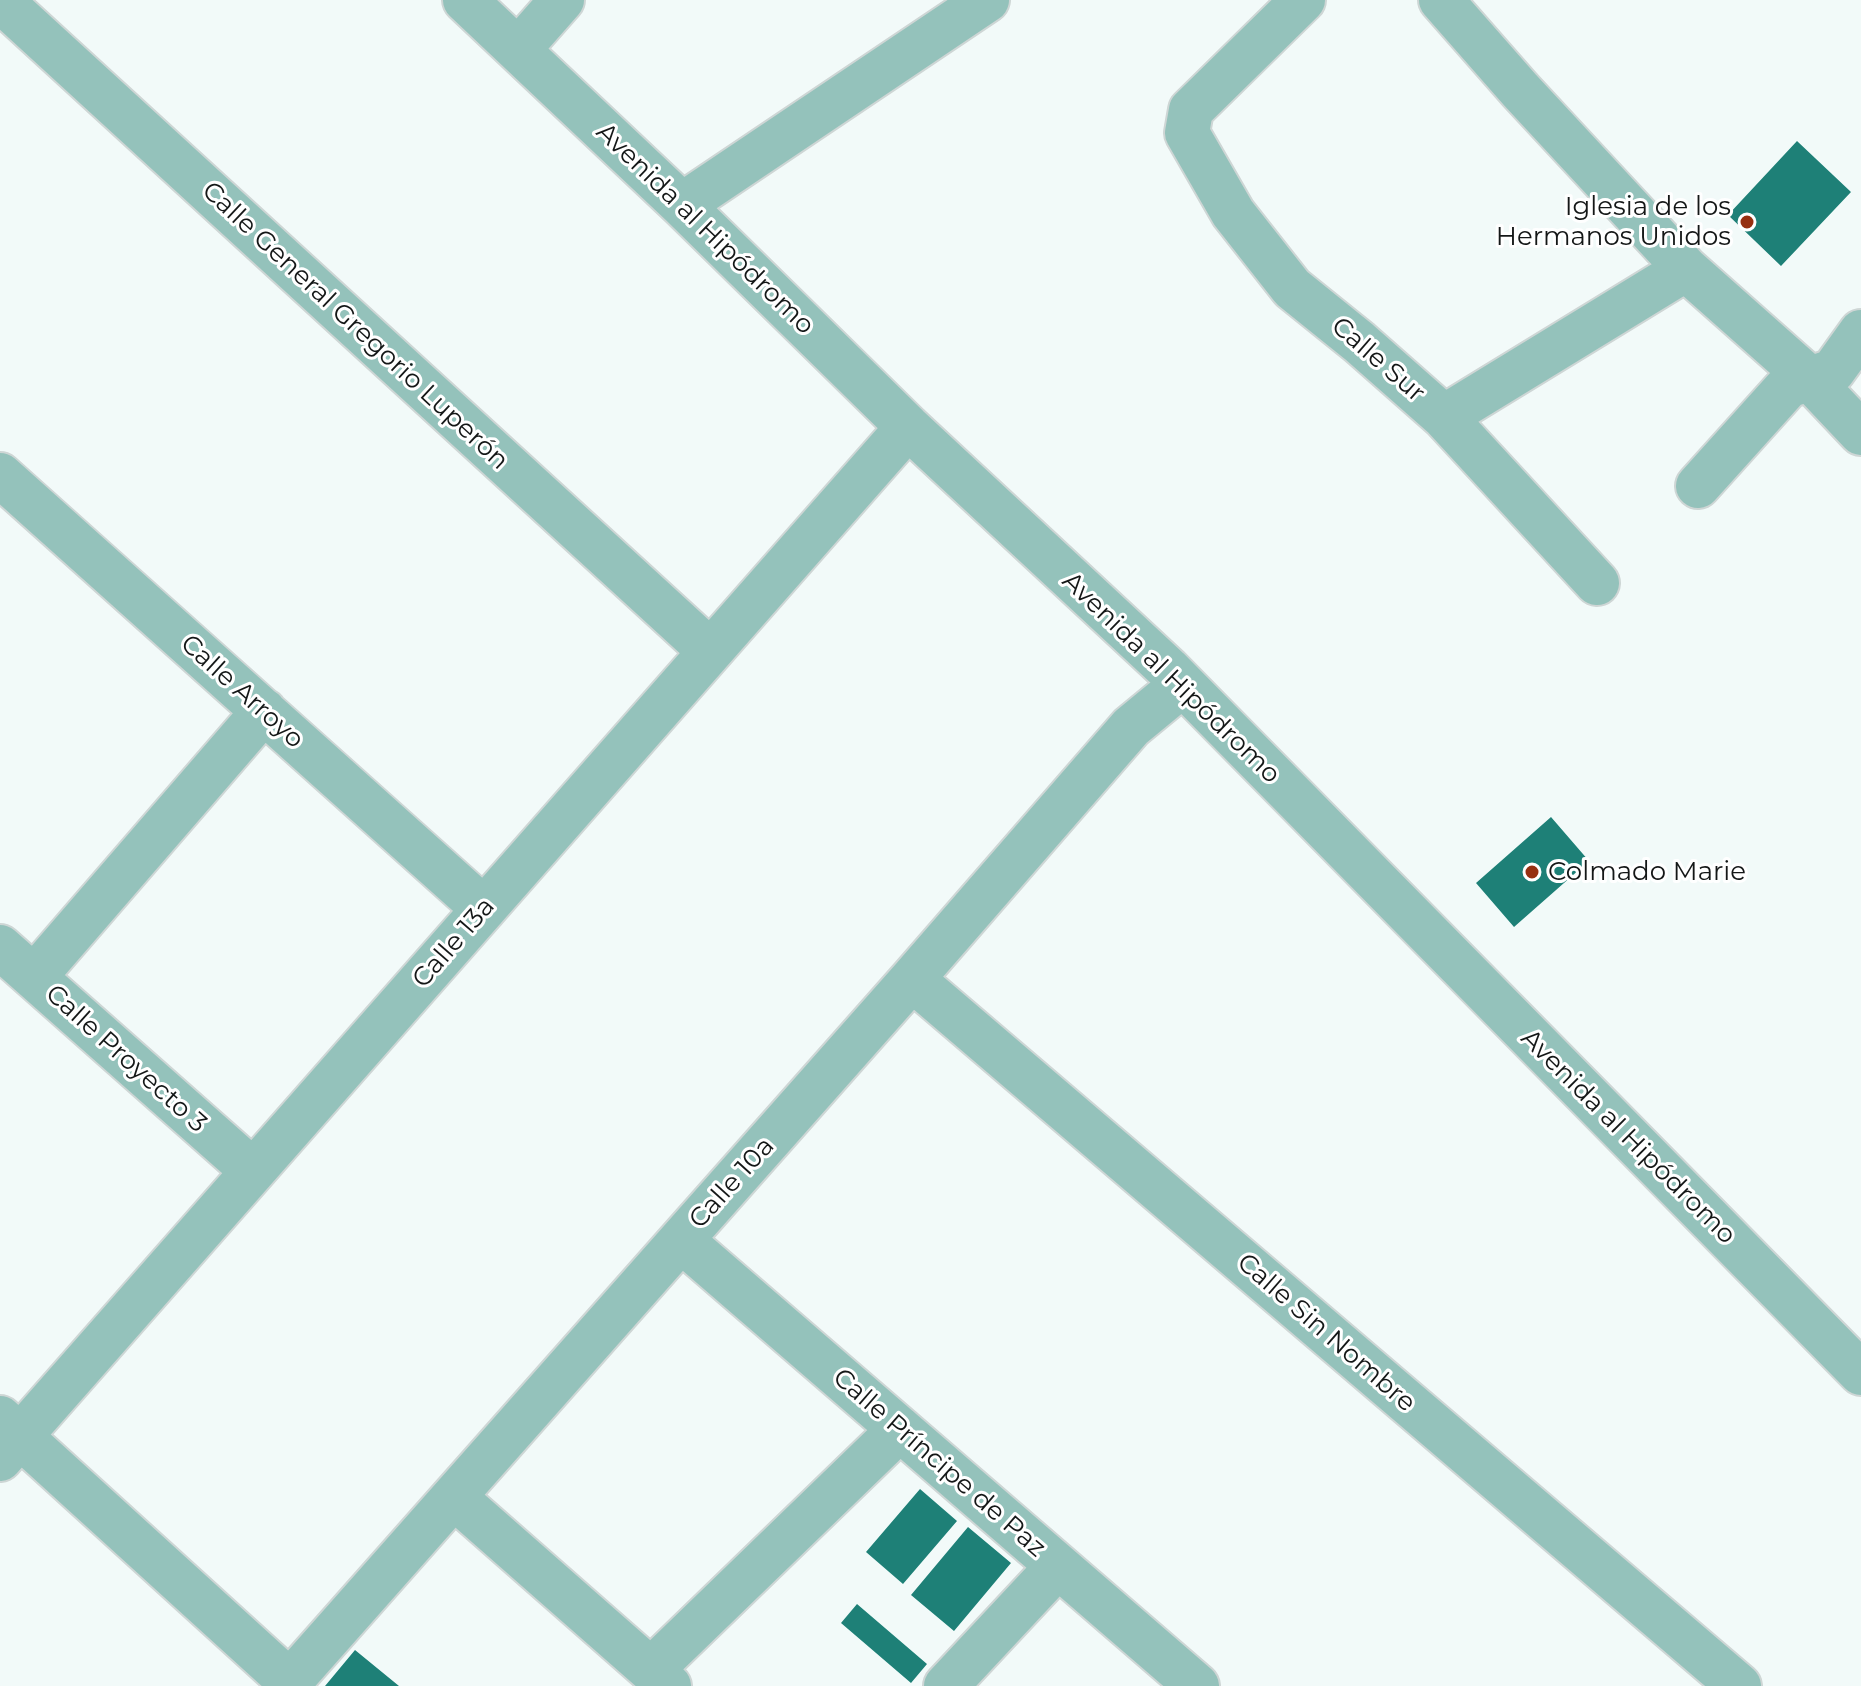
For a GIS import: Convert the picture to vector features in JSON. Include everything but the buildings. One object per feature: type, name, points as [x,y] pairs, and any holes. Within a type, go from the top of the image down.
[{"type":"street","name":"Calle General Gregorio Luperón","points":[[0,0],[710,651]]},
{"type":"street","name":"Avenida al Hipódromo","points":[[465,0],[682,205],[908,427],[1182,685],[1861,1373]]},
{"type":"street","points":[[518,50],[562,0]]},
{"type":"street","points":[[682,205],[987,0]]},
{"type":"street","name":"Calle Sur","points":[[1303,0],[1191,110],[1187,133],[1233,213],[1292,288],[1444,417],[1686,269]]},
{"type":"street","points":[[1441,0],[1686,269],[1810,379],[1861,433]]},
{"type":"street","points":[[1698,486],[1782,392],[1794,383],[1833,371],[1861,332]]},
{"type":"street","points":[[1444,417],[1597,583]]},
{"type":"street","name":"Calle 13a","points":[[7,1438],[253,1171],[908,427]]},
{"type":"street","name":"Calle Arroyo","points":[[0,475],[484,909]]},
{"type":"street","name":"Calle 10a","points":[[288,1684],[1131,727],[1182,685]]},
{"type":"street","points":[[34,977],[264,711]]},
{"type":"street","name":"Calle Proyecto 3","points":[[0,947],[253,1171]]},
{"type":"street","name":"Calle Sin Nombre","points":[[912,979],[1739,1686]]},
{"type":"street","name":"Calle Príncipe de Paz","points":[[681,1240],[1058,1566],[1187,1683]]},
{"type":"street","points":[[454,1497],[660,1678],[900,1429]]},
{"type":"street","points":[[7,1438],[288,1684]]},
{"type":"street","points":[[946,1686],[1058,1566]]},
{"type":"place","name":"Iglesia de los Hermanos Unidos","points":[[1747,222]]},
{"type":"place","name":"Colmado Marie","points":[[1532,872]]}]
